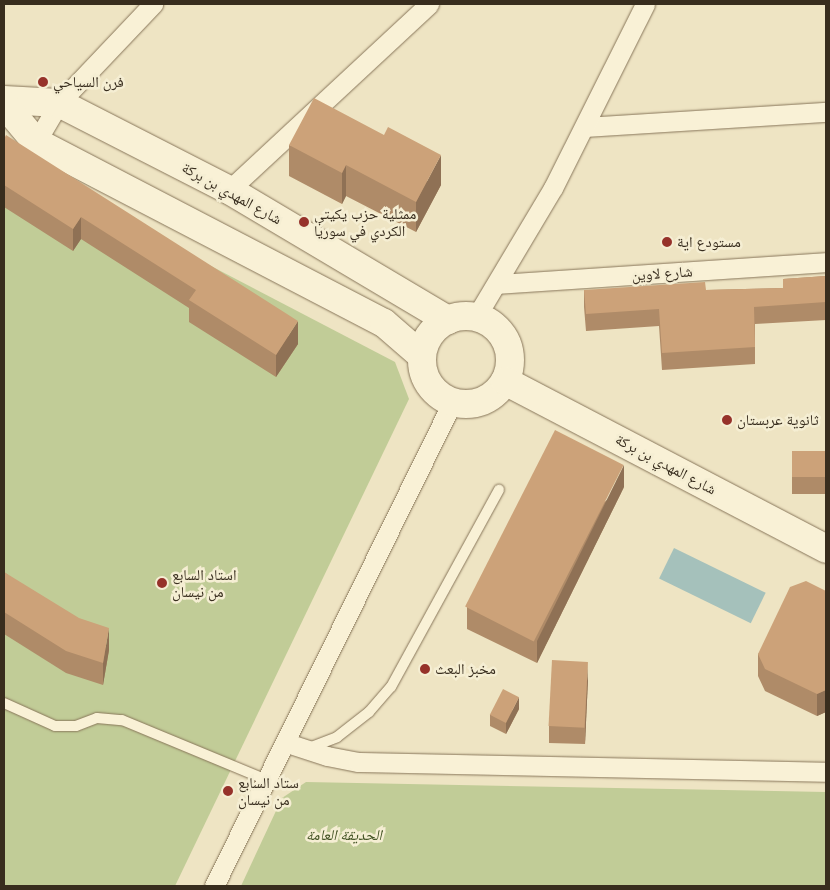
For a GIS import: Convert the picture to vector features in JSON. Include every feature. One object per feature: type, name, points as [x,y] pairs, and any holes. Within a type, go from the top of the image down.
[{"type":"street","points":[[36,142],[59,102],[153,4]]},
{"type":"street","points":[[229,190],[429,4]]},
{"type":"street","points":[[476,317],[497,284],[586,127],[645,4]]},
{"type":"street","name":"شارع المهدي بن بركة","points":[[4,102],[59,102],[229,190],[448,320]]},
{"type":"street","name":"شارع المهدي بن بركة","points":[[4,102],[36,142],[384,323],[422,356]]},
{"type":"street","points":[[586,127],[826,112]]},
{"type":"street","name":"شارع لاوين","points":[[497,284],[826,262]]},
{"type":"street","points":[[476,317],[499,330],[506,342],[510,355],[505,381],[496,394],[482,402],[467,405],[452,403],[429,385],[422,356],[435,329],[448,320],[476,317]]},
{"type":"street","name":"شارع المهدي بن بركة","points":[[505,381],[826,549]]},
{"type":"street","points":[[214,886],[269,780],[452,403]]},
{"type":"street","points":[[287,743],[306,750],[358,762],[826,772]]},
{"type":"lane","points":[[306,750],[337,737],[369,712],[391,687],[500,490]]},
{"type":"lane","points":[[4,702],[55,726],[76,726],[97,718],[122,720],[269,780]]},
{"type":"green space","name":"استاد السابع من نيسان","points":[[4,158],[395,362],[409,399],[175,886],[4,886]]},
{"type":"green space","name":"الحديقة العامة","points":[[306,782],[826,792],[826,886],[241,886],[282,798]]},
{"type":"water","points":[[674,548],[766,593],[751,623],[659,579]]},
{"type":"building","points":[[314,98],[384,135],[388,127],[441,155],[416,202],[346,165],[342,173],[289,145]]},
{"type":"building","points":[[6,135],[298,321],[276,355],[189,300],[196,290],[81,217],[73,229],[4,185],[4,139]]},
{"type":"building","points":[[826,276],[826,302],[754,307],[755,347],[662,353],[659,309],[586,314],[584,290],[705,282],[706,290],[783,288],[783,279]]},
{"type":"building","points":[[555,430],[624,465],[534,641],[465,606]]},
{"type":"building","points":[[792,451],[826,451],[826,477],[792,477]]},
{"type":"building","points":[[4,572],[79,618],[109,628],[103,663],[66,651],[4,612]]},
{"type":"building","points":[[806,581],[826,591],[826,690],[817,694],[765,669],[758,654],[790,587]]},
{"type":"building","points":[[552,660],[588,662],[584,728],[549,726]]},
{"type":"building","points":[[503,689],[519,697],[506,723],[490,715]]},
{"type":"place","name":"فرن السياحي","points":[[43,82]]},
{"type":"place","name":"ممثلية حزب يكيتي الكردي في سوريا","points":[[304,222]]},
{"type":"place","name":"مستودع اية","points":[[667,242]]},
{"type":"place","name":"ثانوية عربستان","points":[[727,420]]},
{"type":"place","name":"استاد السابع من نيسان","points":[[162,583]]},
{"type":"place","name":"مخبز البعث","points":[[425,669]]},
{"type":"place","name":"ستاد السابع من نيسان","points":[[228,791]]}]
